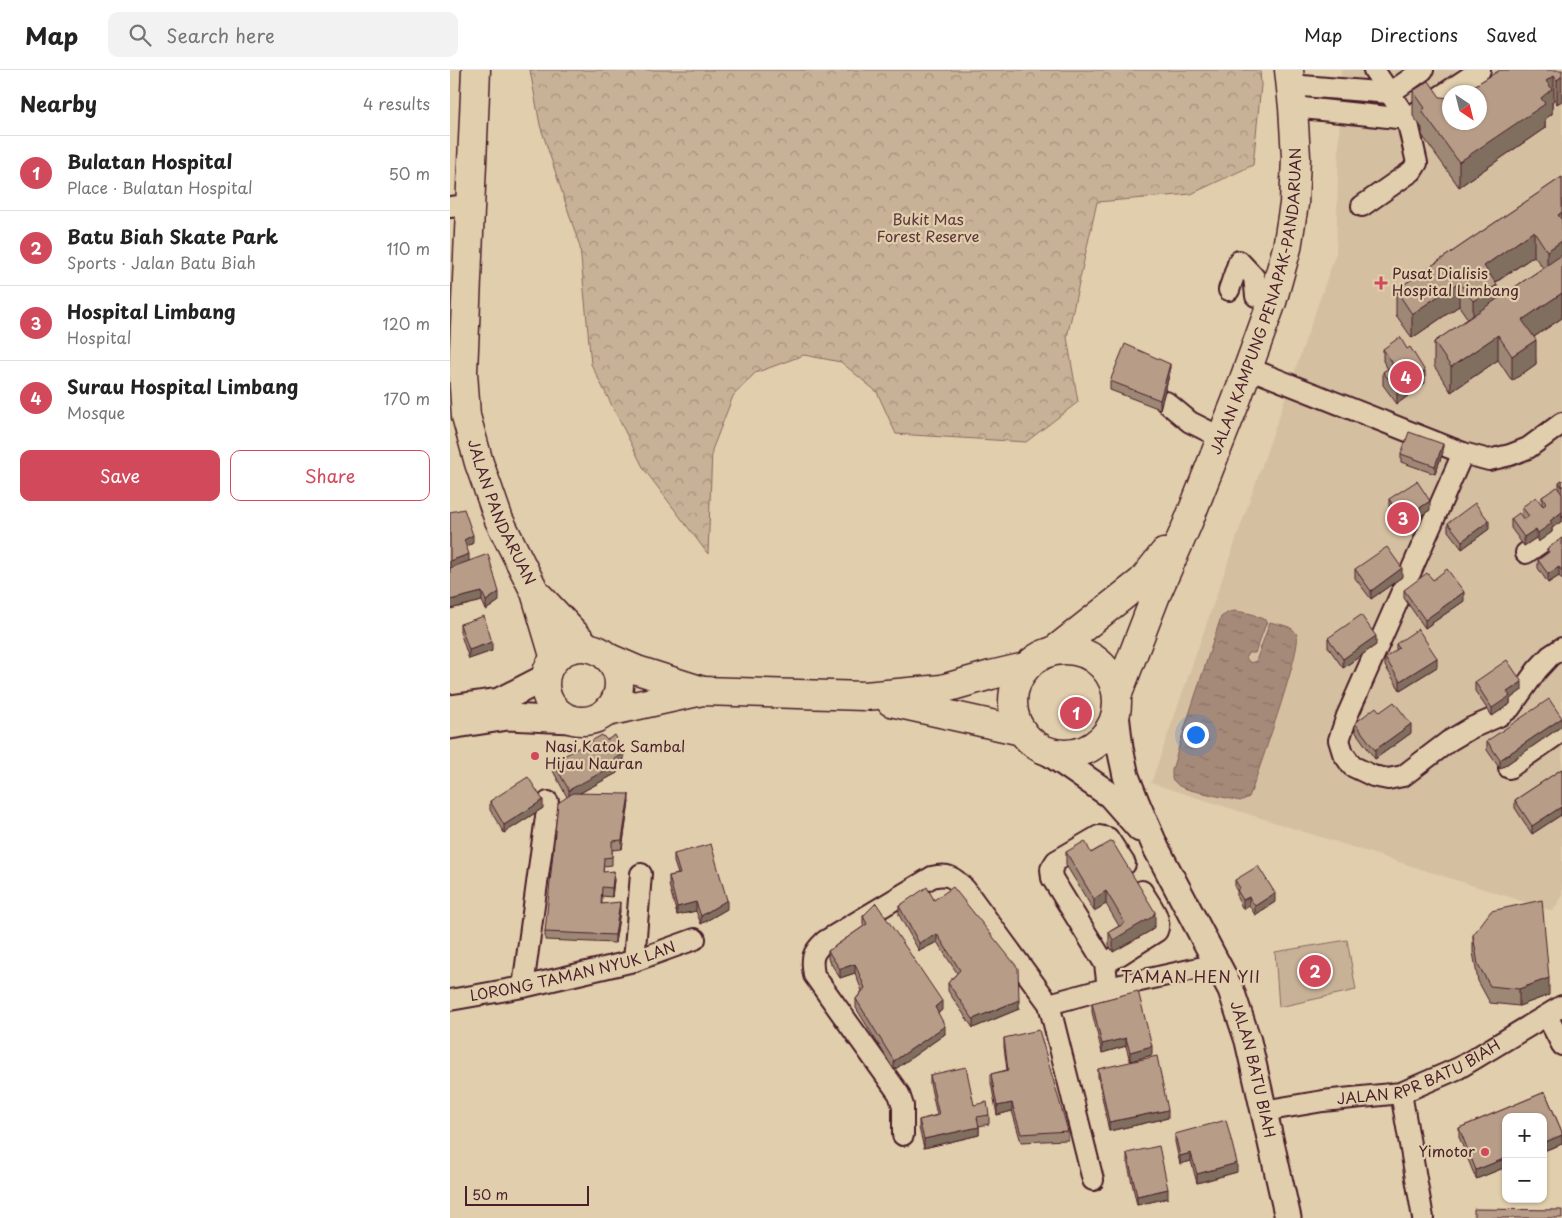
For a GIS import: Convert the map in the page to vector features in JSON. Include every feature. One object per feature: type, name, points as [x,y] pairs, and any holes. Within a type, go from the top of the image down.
[{"type":"highway","name":"JALAN PANDARUAN","points":[[476,70],[460,206],[463,372],[466,416],[479,462],[500,520],[535,592],[550,668]]},
{"type":"highway","name":"JALAN KAMPUNG PENAPAK-PANDARUAN","points":[[1117,705],[1156,595],[1222,438],[1272,302],[1286,248],[1294,204],[1296,157],[1291,87]]},
{"type":"highway","name":"JALAN KAMPUNG PENAPAK-PANDARUAN","points":[[1055,650],[1142,581],[1187,525]]},
{"type":"highway","name":"JALAN PANDARUAN","points":[[535,592],[597,652],[637,670],[702,691]]},
{"type":"highway","points":[[575,647],[597,652],[615,666],[619,678],[619,690],[615,702],[607,712],[596,718],[584,721],[571,720],[559,713],[550,703],[546,691],[550,668],[564,652],[575,647]]},
{"type":"highway","points":[[1055,650],[1072,650],[1089,655],[1103,665],[1113,679],[1117,705],[1109,730],[1098,743],[1082,751],[1066,754],[1048,752],[1033,744],[1022,731],[1014,716],[1013,699],[1016,682],[1026,667],[1039,656],[1055,650]]},
{"type":"highway","name":"JALAN PANDARUAN","points":[[607,712],[702,691],[865,696],[942,689],[1026,667]]},
{"type":"highway","name":"JALAN PANDARUAN","points":[[865,696],[1022,731]]},
{"type":"main road","points":[[450,708],[499,700],[550,668]]},
{"type":"main road","points":[[1117,705],[1120,748],[1126,776],[1156,848]]},
{"type":"main road","points":[[450,726],[508,717],[571,720]]},
{"type":"main road","points":[[1048,752],[1110,795],[1156,848]]},
{"type":"main road","name":"JALAN BATU BIAH","points":[[1156,848],[1231,990],[1246,1033],[1288,1218]]},
{"type":"street","points":[[1362,206],[1415,167],[1417,158],[1407,118],[1374,70]]},
{"type":"street","points":[[1291,87],[1390,92],[1423,70]]},
{"type":"street","points":[[1291,87],[1407,118],[1480,70]]},
{"type":"street","points":[[1229,290],[1239,261],[1254,277],[1256,296],[1272,302]]},
{"type":"street","points":[[1248,368],[1463,453],[1489,460],[1528,448],[1562,423]]},
{"type":"street","points":[[1166,402],[1190,422],[1222,438]]},
{"type":"street","points":[[1463,453],[1347,716],[1339,740],[1342,753],[1352,766],[1373,776],[1388,779],[1403,776],[1449,741],[1471,728],[1499,716],[1510,708],[1537,670],[1550,656],[1562,648]]},
{"type":"street","points":[[1526,553],[1562,528]]},
{"type":"street","points":[[1509,768],[1562,731]]},
{"type":"street","points":[[523,987],[548,802]]},
{"type":"street","points":[[1105,964],[1158,931],[1160,927],[1158,918],[1146,897],[1111,841],[1104,836],[1094,837],[1053,864],[1050,874],[1105,964],[1108,988]]},
{"type":"street","points":[[634,961],[641,874]]},
{"type":"street","points":[[903,1135],[903,1106],[899,1094],[814,975],[812,963],[815,951],[824,941],[932,877],[940,875],[949,876],[958,881],[965,889],[1049,1004],[1093,1180]]},
{"type":"street","points":[[1146,897],[1175,882]]},
{"type":"street","name":"LORONG TAMAN NYUK LAN","points":[[450,1000],[523,987],[634,961],[695,939]]},
{"type":"street","points":[[1049,1004],[1108,988],[1217,964]]},
{"type":"street","points":[[1554,1011],[1562,1045]]},
{"type":"street","name":"JALAN RPR BATU BIAH","points":[[1264,1110],[1401,1092],[1459,1068],[1554,1011]]},
{"type":"street","points":[[1401,1092],[1423,1218]]},
{"type":"shaded area","points":[[1341,70],[1562,70],[1562,896],[1553,911],[1151,783],[1336,253]]},
{"type":"green space","name":"Bukit Mas Forest Reserve","points":[[530,70],[1260,70],[1261,85],[1253,165],[1191,194],[1097,202],[1067,337],[1078,402],[1026,442],[896,434],[877,392],[841,362],[804,355],[755,373],[733,396],[712,450],[708,554],[644,469],[591,364],[580,247],[540,125]]},
{"type":"green space","points":[[1347,940],[1356,990],[1279,1007],[1275,952]]},
{"type":"water","points":[[1236,611],[1252,614],[1267,621],[1255,653],[1248,653],[1246,657],[1252,663],[1256,661],[1270,622],[1289,627],[1297,635],[1297,645],[1287,683],[1253,787],[1249,797],[1240,801],[1190,790],[1179,786],[1172,779],[1172,770],[1183,733],[1221,617],[1229,612]]},
{"type":"building","points":[[1500,70],[1562,70],[1562,76],[1557,80],[1554,76],[1546,81],[1552,89],[1541,98],[1545,104],[1459,162],[1422,111],[1425,108],[1413,91],[1429,81],[1442,97],[1442,130],[1487,130],[1487,85],[1475,85]]},
{"type":"building","points":[[1562,177],[1562,212],[1558,215],[1562,220],[1562,241],[1547,251],[1534,231],[1484,266],[1497,285],[1473,301],[1459,282],[1412,314],[1396,290]]},
{"type":"building","points":[[1562,255],[1562,293],[1522,320],[1536,340],[1512,356],[1498,335],[1451,367],[1434,342]]},
{"type":"building","points":[[1400,337],[1407,349],[1410,347],[1425,371],[1397,391],[1383,372],[1392,366],[1392,362],[1383,349]]},
{"type":"building","points":[[1125,344],[1170,364],[1160,400],[1110,381]]},
{"type":"building","points":[[1409,432],[1443,444],[1435,466],[1401,454]]},
{"type":"building","points":[[1417,481],[1430,501],[1402,520],[1389,499]]},
{"type":"building","points":[[1557,487],[1562,494],[1562,512],[1550,521],[1552,523],[1538,533],[1536,529],[1524,537],[1511,519],[1519,513],[1524,520],[1529,516],[1522,507],[1536,497],[1543,506],[1546,504],[1542,497]]},
{"type":"building","points":[[1475,503],[1489,521],[1462,541],[1448,523]]},
{"type":"building","points":[[464,509],[473,535],[464,540],[469,554],[450,561],[450,512]]},
{"type":"building","points":[[1562,538],[1562,571],[1559,567],[1548,574],[1538,560],[1549,552],[1547,549]]},
{"type":"building","points":[[1387,547],[1402,568],[1371,591],[1355,569]]},
{"type":"building","points":[[488,554],[499,592],[486,601],[482,592],[450,600],[450,568]]},
{"type":"building","points":[[1447,569],[1464,592],[1425,620],[1404,590],[1427,573],[1433,580]]},
{"type":"building","points":[[1361,615],[1376,636],[1343,659],[1328,638]]},
{"type":"building","points":[[484,616],[492,642],[469,650],[460,624]]},
{"type":"building","points":[[1418,629],[1437,658],[1400,681],[1385,658],[1399,648],[1396,644]]},
{"type":"building","points":[[1507,660],[1522,682],[1507,692],[1510,696],[1492,708],[1475,682]]},
{"type":"building","points":[[1549,699],[1562,718],[1500,760],[1487,741]]},
{"type":"building","points":[[1394,702],[1411,724],[1375,750],[1355,723],[1376,707],[1380,712]]},
{"type":"building","points":[[602,735],[607,740],[615,735],[624,753],[614,759],[617,764],[569,790],[553,762]]},
{"type":"building","points":[[1562,769],[1562,809],[1561,807],[1532,826],[1515,800]]},
{"type":"building","points":[[528,777],[543,800],[504,825],[490,801]]},
{"type":"building","points":[[573,793],[629,794],[622,840],[612,841],[612,857],[604,858],[603,872],[614,871],[612,888],[602,887],[601,904],[620,902],[615,935],[545,932],[558,803]]},
{"type":"building","points":[[1085,841],[1091,853],[1112,841],[1155,912],[1152,917],[1113,940],[1109,932],[1125,923],[1106,891],[1094,899],[1066,852]]},
{"type":"building","points":[[711,844],[727,900],[701,916],[696,902],[677,907],[669,876],[680,874],[674,854]]},
{"type":"building","points":[[1258,866],[1275,893],[1255,906],[1249,897],[1243,900],[1237,890],[1240,888],[1235,880]]},
{"type":"building","points":[[927,887],[934,900],[953,887],[1018,968],[1019,1000],[973,1019],[948,983],[960,970],[937,934],[919,943],[899,906]]},
{"type":"building","points":[[1542,900],[1549,978],[1519,989],[1490,986],[1478,964],[1473,935],[1491,911]]},
{"type":"building","points":[[876,903],[942,1001],[935,1007],[945,1026],[894,1061],[856,999],[865,988],[855,964],[840,969],[828,951],[867,924],[863,916]]},
{"type":"building","points":[[1138,991],[1152,1046],[1130,1052],[1126,1038],[1102,1044],[1092,1003]]},
{"type":"building","points":[[1039,1030],[1068,1131],[1021,1134],[1012,1103],[997,1106],[991,1074],[1008,1070],[1004,1038]]},
{"type":"building","points":[[1157,1056],[1168,1110],[1109,1122],[1098,1069]]},
{"type":"building","points":[[966,1067],[974,1105],[987,1102],[989,1115],[977,1117],[979,1127],[924,1139],[919,1120],[939,1115],[930,1075]]},
{"type":"building","points":[[1545,1092],[1562,1135],[1547,1141],[1547,1113],[1502,1113],[1502,1160],[1476,1170],[1459,1128]]},
{"type":"building","points":[[1226,1120],[1237,1163],[1197,1174],[1191,1153],[1180,1156],[1175,1134]]},
{"type":"building","points":[[1159,1146],[1168,1189],[1137,1196],[1127,1153]]},
{"type":"building","points":[[1474,1209],[1562,1210],[1562,1218],[1474,1218]]},
{"type":"place","name":"Pusat Dialisis Hospital Limbang","points":[[1381,283]]},
{"type":"place","name":"Surau Hospital Limbang","points":[[1406,377]]},
{"type":"place","name":"Hospital Limbang","points":[[1403,518]]},
{"type":"place","name":"Bulatan Hospital","points":[[1076,713]]},
{"type":"place","name":"Nasi Katok Sambal Hijau Nauran","points":[[535,756]]},
{"type":"place","name":"Batu Biah Skate Park","points":[[1315,971]]},
{"type":"place","name":"Yimotor","points":[[1485,1152]]},
{"type":"district","name":"TAMAN HEN YII","points":[[1191,977]]}]
